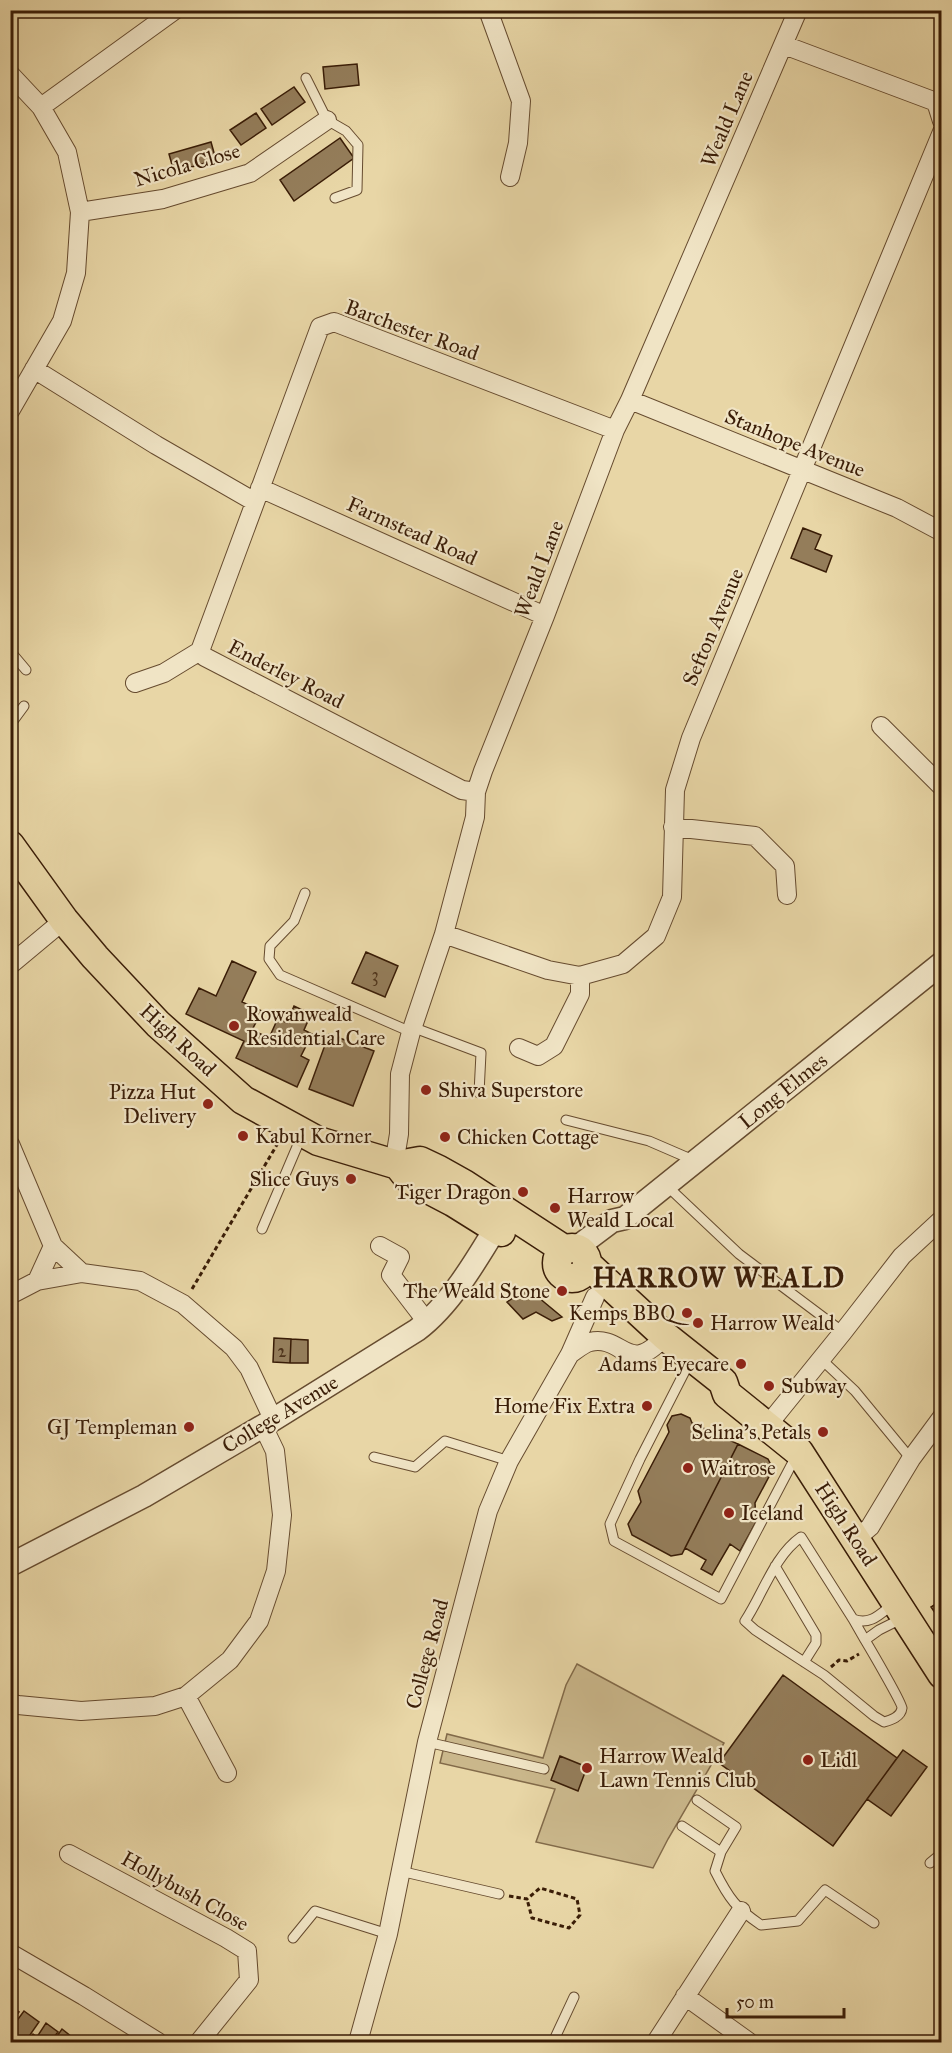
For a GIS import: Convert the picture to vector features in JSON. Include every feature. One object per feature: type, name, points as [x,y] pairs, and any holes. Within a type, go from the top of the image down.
[{"type":"main road","name":"High Road","points":[[10,845],[64,920],[95,957],[158,1024],[243,1100],[318,1141],[396,1164],[420,1161],[464,1184],[500,1220],[574,1261],[661,1342],[685,1371],[715,1394],[728,1394]]},
{"type":"main road","name":"High Road","points":[[574,1261],[595,1297],[723,1382],[728,1394],[799,1452],[942,1674]]},
{"type":"street","points":[[40,107],[175,10]]},
{"type":"street","name":"Weald Lane","points":[[396,1164],[400,1074],[411,1030],[444,934],[475,817],[476,792],[615,430],[798,10]]},
{"type":"street","points":[[489,11],[521,100],[518,143],[510,177]]},
{"type":"street","points":[[784,45],[936,102],[942,121]]},
{"type":"street","points":[[10,74],[40,107],[68,152],[80,212],[76,273],[62,321],[10,411]]},
{"type":"street","name":"Nicola Close","points":[[80,212],[163,200],[250,173],[327,120]]},
{"type":"street","name":"Sefton Avenue","points":[[444,934],[548,970],[580,976],[623,964],[656,936],[672,897],[675,790],[691,738],[942,132]]},
{"type":"street","name":"Barchester Road","points":[[258,495],[320,327],[334,322],[615,430]]},
{"type":"street","name":"Farmstead Road","points":[[34,369],[156,445],[258,495],[545,615]]},
{"type":"street","name":"Stanhope Avenue","points":[[630,400],[938,523]]},
{"type":"street","name":"Enderley Road","points":[[258,495],[200,651],[205,657],[462,790],[476,792]]},
{"type":"street","points":[[135,683],[164,673],[200,651]]},
{"type":"street","points":[[881,726],[942,787]]},
{"type":"street","points":[[673,827],[755,836],[784,866],[787,895]]},
{"type":"street","points":[[10,965],[64,920]]},
{"type":"street","name":"Long Elmes","points":[[574,1261],[612,1221],[625,1218],[942,963]]},
{"type":"street","points":[[519,1048],[538,1056],[554,1046],[580,994],[580,976]]},
{"type":"street","points":[[10,1143],[53,1246],[82,1273]]},
{"type":"street","points":[[767,1426],[902,1256],[942,1219]]},
{"type":"street","name":"College Avenue","points":[[10,1565],[144,1496],[268,1423],[428,1322],[448,1300],[500,1220]]},
{"type":"street","points":[[37,1281],[53,1246]]},
{"type":"street","points":[[380,1246],[400,1257],[392,1275],[428,1322]]},
{"type":"street","points":[[10,1295],[37,1281],[82,1273],[140,1281],[183,1304],[234,1348],[249,1368],[275,1451],[282,1515],[276,1571],[259,1621],[230,1660],[186,1696],[155,1706],[81,1711],[10,1703]]},
{"type":"street","name":"College Road","points":[[358,2043],[388,1934],[427,1742],[488,1511],[509,1461],[570,1354],[595,1297]]},
{"type":"street","points":[[570,1354],[589,1342],[602,1341],[634,1355],[645,1353],[661,1342]]},
{"type":"street","points":[[856,1539],[870,1527],[911,1459],[942,1417]]},
{"type":"street","points":[[186,1696],[227,1773]]},
{"type":"street","name":"Hollybush Close","points":[[69,1854],[247,1951],[249,1980],[199,2043]]},
{"type":"street","points":[[656,2043],[741,1911]]},
{"type":"street","points":[[10,1953],[158,2043]]},
{"type":"street","points":[[685,1996],[749,2043]]},
{"type":"lane","points":[[306,78],[327,120],[346,131],[358,145],[357,190],[335,198]]},
{"type":"lane","points":[[10,651],[26,670]]},
{"type":"lane","points":[[10,725],[24,706]]},
{"type":"lane","points":[[305,893],[294,921],[270,946],[269,959],[280,975],[411,1030],[481,1053],[479,1094]]},
{"type":"lane","points":[[566,1120],[649,1141],[696,1161]]},
{"type":"lane","points":[[262,1229],[295,1129]]},
{"type":"lane","points":[[666,1185],[739,1254],[843,1332]]},
{"type":"lane","points":[[821,1359],[855,1391],[911,1459]]},
{"type":"lane","points":[[685,1371],[610,1524],[614,1541],[721,1599],[799,1452]]},
{"type":"lane","points":[[374,1457],[415,1467],[445,1441],[509,1461]]},
{"type":"lane","points":[[801,1537],[866,1640],[883,1674],[900,1700],[902,1708],[900,1714],[884,1722],[824,1675],[754,1630],[745,1621],[775,1566],[790,1544],[801,1537]]},
{"type":"lane","points":[[775,1566],[816,1635],[816,1643],[804,1662]]},
{"type":"lane","points":[[853,1619],[861,1622],[872,1620],[900,1609]]},
{"type":"lane","points":[[866,1640],[900,1609]]},
{"type":"lane","points":[[427,1742],[544,1769]]},
{"type":"lane","points":[[697,1800],[736,1827],[721,1852],[715,1871],[725,1891],[741,1911],[761,1925],[798,1921],[825,1890],[874,1923]]},
{"type":"lane","points":[[682,1826],[721,1852]]},
{"type":"lane","points":[[930,1863],[942,1852]]},
{"type":"lane","points":[[400,1871],[499,1894]]},
{"type":"lane","points":[[293,1938],[315,1911],[388,1934]]},
{"type":"lane","points":[[553,2043],[574,1997]]},
{"type":"path","points":[[183,1304],[295,1129]]},
{"type":"path","points":[[540,1888],[578,1899],[580,1915],[569,1928],[532,1918],[527,1899],[540,1888]]},
{"type":"path","points":[[499,1894],[527,1899]]},
{"type":"shaded area","name":"Harrow Weald Lawn Tennis Club","points":[[577,1664],[724,1743],[653,1868],[536,1842],[555,1789],[440,1763],[447,1734],[543,1758],[566,1685]]},
{"type":"building","points":[[357,64],[359,85],[325,89],[323,67]]},
{"type":"building","points":[[294,87],[305,102],[272,125],[261,109]]},
{"type":"building","points":[[256,113],[266,128],[241,145],[230,130]]},
{"type":"building","points":[[340,138],[354,158],[294,201],[280,180]]},
{"type":"building","points":[[211,142],[216,160],[174,172],[169,154]]},
{"type":"building","points":[[803,528],[821,535],[815,549],[832,556],[826,572],[791,558]]},
{"type":"building","points":[[366,952],[398,966],[385,997],[352,983]]},
{"type":"building","name":"Rowanweald Residential Care","points":[[232,961],[256,972],[242,1002],[262,1011],[252,1030],[269,1038],[278,1018],[287,1023],[294,1006],[311,1014],[304,1030],[312,1034],[301,1056],[309,1060],[297,1087],[236,1058],[244,1041],[186,1014],[199,988],[216,996]]},
{"type":"building","points":[[329,1034],[374,1051],[353,1106],[309,1089]]},
{"type":"building","points":[[527,1288],[562,1317],[552,1321],[536,1312],[523,1319],[507,1302]]},
{"type":"building","points":[[274,1338],[291,1339],[290,1363],[273,1362]]},
{"type":"building","points":[[291,1339],[308,1340],[308,1363],[290,1363]]},
{"type":"building","name":"Waitrose","points":[[681,1414],[690,1418],[692,1423],[738,1444],[682,1554],[671,1556],[632,1535],[628,1524],[641,1502],[638,1491],[669,1432],[667,1425],[672,1416]]},
{"type":"building","name":"Iceland","points":[[738,1444],[768,1459],[773,1469],[755,1503],[756,1522],[740,1551],[730,1544],[712,1575],[701,1569],[706,1560],[685,1548]]},
{"type":"building","points":[[942,1600],[942,1623],[931,1607]]},
{"type":"building","name":"Lidl","points":[[783,1675],[897,1758],[833,1846],[719,1763]]},
{"type":"building","points":[[903,1750],[927,1767],[891,1816],[867,1799]]},
{"type":"building","points":[[560,1756],[587,1767],[578,1791],[551,1780]]},
{"type":"building","points":[[10,2005],[19,2012],[10,2024]]},
{"type":"building","points":[[24,2011],[39,2022],[25,2042],[10,2042],[10,2030]]},
{"type":"building","points":[[46,2023],[58,2032],[50,2042],[28,2042],[33,2034],[37,2037]]},
{"type":"building","points":[[62,2029],[72,2038],[78,2042],[53,2042]]},
{"type":"place","name":"Rowanweald Residential Care","points":[[234,1026]]},
{"type":"place","name":"Shiva Superstore","points":[[426,1090]]},
{"type":"place","name":"Pizza Hut Delivery","points":[[208,1104]]},
{"type":"place","name":"Kabul Korner","points":[[243,1136]]},
{"type":"place","name":"Chicken Cottage","points":[[445,1137]]},
{"type":"place","name":"Slice Guys","points":[[351,1179]]},
{"type":"place","name":"Tiger Dragon","points":[[523,1192]]},
{"type":"place","name":"Harrow Weald Local","points":[[555,1208]]},
{"type":"place","name":"The Weald Stone","points":[[562,1291]]},
{"type":"place","name":"Kemps BBQ","points":[[687,1313]]},
{"type":"place","name":"Harrow Weald","points":[[698,1323]]},
{"type":"place","name":"Adams Eyecare","points":[[741,1364]]},
{"type":"place","name":"Subway","points":[[769,1386]]},
{"type":"place","name":"Home Fix Extra","points":[[647,1406]]},
{"type":"place","name":"GJ Templeman","points":[[189,1427]]},
{"type":"place","name":"Selina's Petals","points":[[823,1432]]},
{"type":"place","name":"Waitrose","points":[[688,1468]]},
{"type":"place","name":"Iceland","points":[[729,1513]]},
{"type":"place","name":"Lidl","points":[[808,1760]]},
{"type":"place","name":"Harrow Weald Lawn Tennis Club","points":[[587,1768]]},
{"type":"district","name":"HARROW WEALD","points":[[719,1277]]}]
